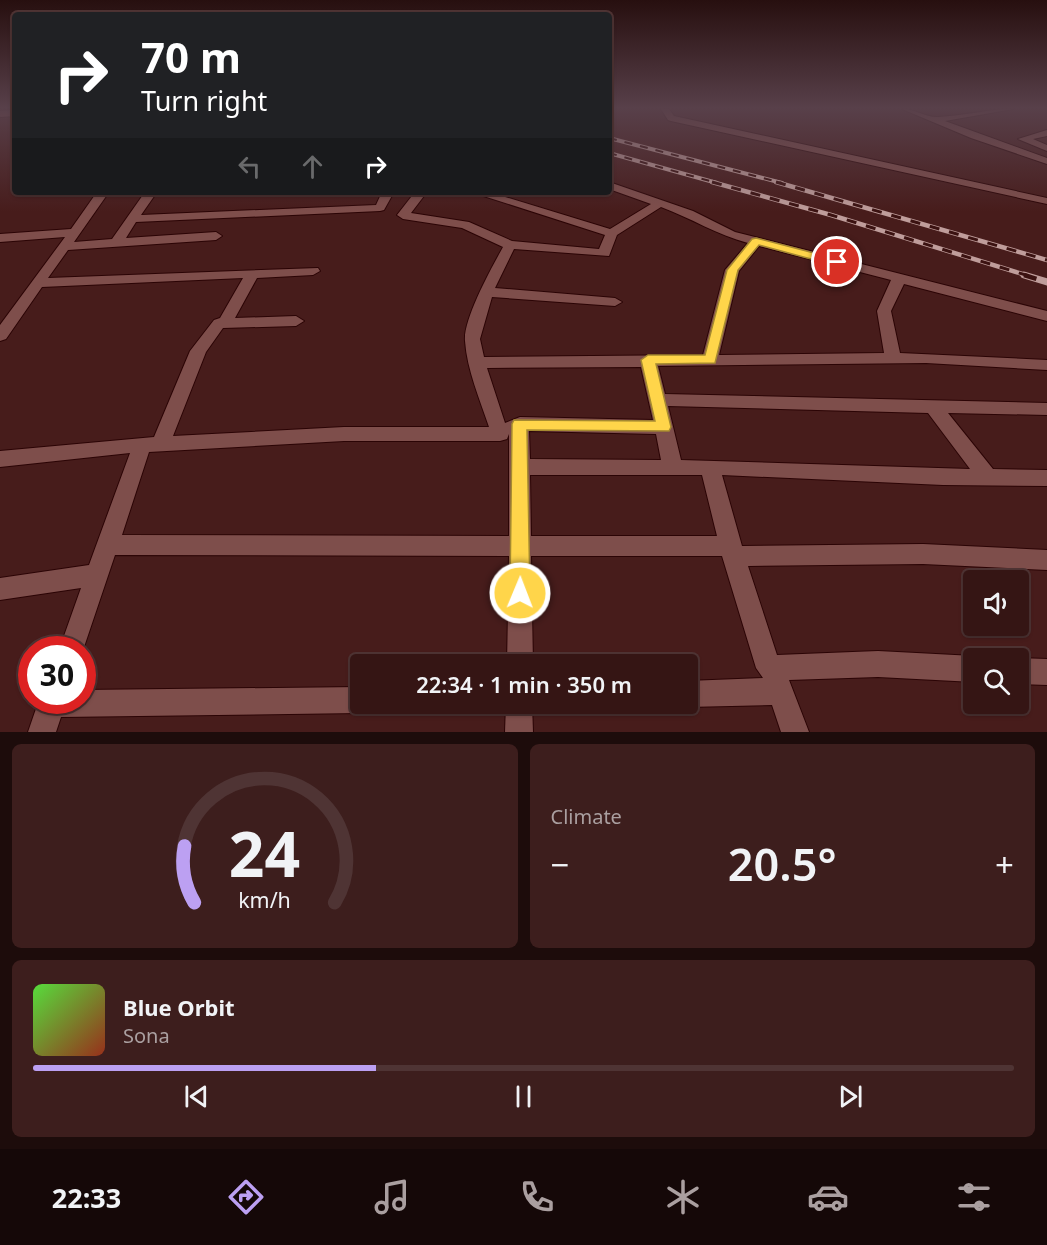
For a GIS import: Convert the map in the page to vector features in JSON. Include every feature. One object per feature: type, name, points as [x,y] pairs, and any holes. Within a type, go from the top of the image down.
[{"type":"street","points":[[785,143],[1047,201]]},
{"type":"street","points":[[997,143],[1047,161]]},
{"type":"street","points":[[1029,155],[1047,148]]},
{"type":"street","points":[[612,186],[689,213],[731,235],[1047,316]]},
{"type":"street","points":[[0,336],[101,195]]},
{"type":"street","points":[[116,243],[150,195]]},
{"type":"street","points":[[133,219],[380,208],[386,195]]},
{"type":"street","points":[[419,195],[403,215],[465,225],[510,245],[604,253],[612,233],[660,203]]},
{"type":"street","points":[[487,195],[612,233]]},
{"type":"street","points":[[0,238],[75,232]]},
{"type":"street","points":[[64,246],[216,236]]},
{"type":"street","points":[[710,360],[732,270],[756,241]]},
{"type":"street","points":[[510,245],[486,292],[472,339],[477,363],[510,429],[521,467],[520,654]]},
{"type":"street","points":[[38,283],[313,271]]},
{"type":"street","points":[[225,323],[253,273]]},
{"type":"street","points":[[893,358],[884,310],[899,279]]},
{"type":"street","points":[[486,292],[615,302]]},
{"type":"street","points":[[76,636],[107,545],[152,444],[198,351],[219,323],[296,321]]},
{"type":"street","points":[[477,363],[893,358],[1047,365]]},
{"type":"street","points":[[648,360],[674,468]]},
{"type":"street","points":[[657,400],[1047,409]]},
{"type":"street","points":[[932,405],[988,478]]},
{"type":"street","points":[[0,459],[152,444],[344,434],[664,427]]},
{"type":"street","points":[[521,467],[710,467],[988,478],[1047,478]]},
{"type":"street","points":[[710,467],[732,551],[795,732]]},
{"type":"street","points":[[107,545],[521,546],[923,554],[1047,560]]},
{"type":"street","points":[[0,590],[97,575]]},
{"type":"street","points":[[698,692],[878,664],[963,668]]},
{"type":"street","points":[[1029,671],[1047,672]]},
{"type":"street","points":[[96,702],[350,700]]},
{"type":"street","points":[[42,732],[48,714]]},
{"type":"street","points":[[519,714],[519,732]]},
{"type":"railway","points":[[629,143],[782,183]]},
{"type":"railway","points":[[612,154],[717,183]]},
{"type":"railway","points":[[712,182],[831,215],[1029,276]]},
{"type":"railway","points":[[776,182],[1047,260]]},
{"type":"railway","points":[[1024,275],[1047,282]]},
{"type":"route","points":[[520,593],[520,424],[664,427],[648,360],[710,360],[732,270],[756,241],[837,262]]}]
